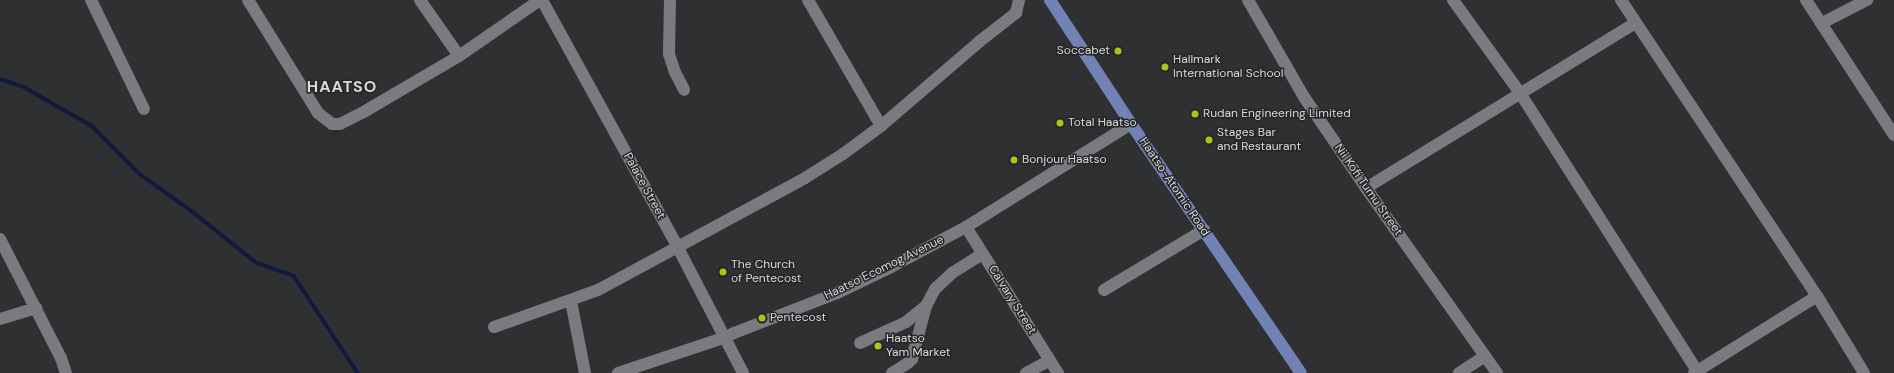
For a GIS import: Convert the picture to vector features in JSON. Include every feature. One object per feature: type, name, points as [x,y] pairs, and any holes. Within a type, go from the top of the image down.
[{"type":"main road","name":"Haatso-Atomic Road","points":[[1050,0],[1131,124],[1301,373]]},
{"type":"street","points":[[91,0],[144,109]]},
{"type":"street","points":[[248,0],[318,113],[332,124],[340,124],[353,118],[459,56],[541,0]]},
{"type":"street","points":[[420,0],[459,56]]},
{"type":"street","name":"Palace Street","points":[[541,0],[677,246],[726,337],[743,373]]},
{"type":"street","points":[[670,0],[669,54],[675,72],[684,90]]},
{"type":"street","points":[[808,0],[881,126]]},
{"type":"street","points":[[494,327],[571,301],[598,290],[805,178],[843,154],[881,126],[968,51],[1016,13],[1019,0]]},
{"type":"street","name":"Nii Kofi Tumu Street","points":[[1248,0],[1304,97],[1366,188],[1498,373]]},
{"type":"street","points":[[1453,0],[1520,93],[1695,372],[1817,296]]},
{"type":"street","points":[[1621,0],[1817,296],[1864,373]]},
{"type":"street","points":[[1806,0],[1894,135]]},
{"type":"street","points":[[1822,23],[1867,0]]},
{"type":"street","points":[[1366,188],[1635,23]]},
{"type":"street","name":"Haatso Ecomog Avenue","points":[[618,373],[726,337],[837,293],[891,267],[966,227],[1131,124]]},
{"type":"street","name":"Calvary Street","points":[[966,227],[1049,361],[1058,373]]},
{"type":"street","points":[[1104,290],[1204,230]]},
{"type":"street","points":[[0,240],[61,358],[66,373]]},
{"type":"street","points":[[892,373],[912,359],[926,306],[936,289],[952,274],[983,254]]},
{"type":"street","points":[[571,301],[585,373]]},
{"type":"street","points":[[860,343],[906,322],[926,306]]},
{"type":"street","points":[[0,319],[36,308]]},
{"type":"street","points":[[1459,373],[1485,356]]},
{"type":"street","points":[[1026,373],[1049,361]]},
{"type":"waterway","points":[[0,79],[24,87],[92,126],[141,175],[193,212],[257,263],[294,276],[358,373]]},
{"type":"place","name":"Soccabet","points":[[1118,51]]},
{"type":"place","name":"Hallmark International School","points":[[1165,67]]},
{"type":"place","name":"Rudan Engineering Limited","points":[[1195,114]]},
{"type":"place","name":"Total Haatso","points":[[1060,123]]},
{"type":"place","name":"Stages Bar and Restaurant","points":[[1209,140]]},
{"type":"place","name":"Bonjour Haatso","points":[[1014,160]]},
{"type":"place","name":"The Church of Pentecost","points":[[723,272]]},
{"type":"place","name":"Pentecost","points":[[762,318]]},
{"type":"place","name":"Haatso Yam Market","points":[[878,346]]},
{"type":"district","name":"HAATSO","points":[[342,87]]}]
